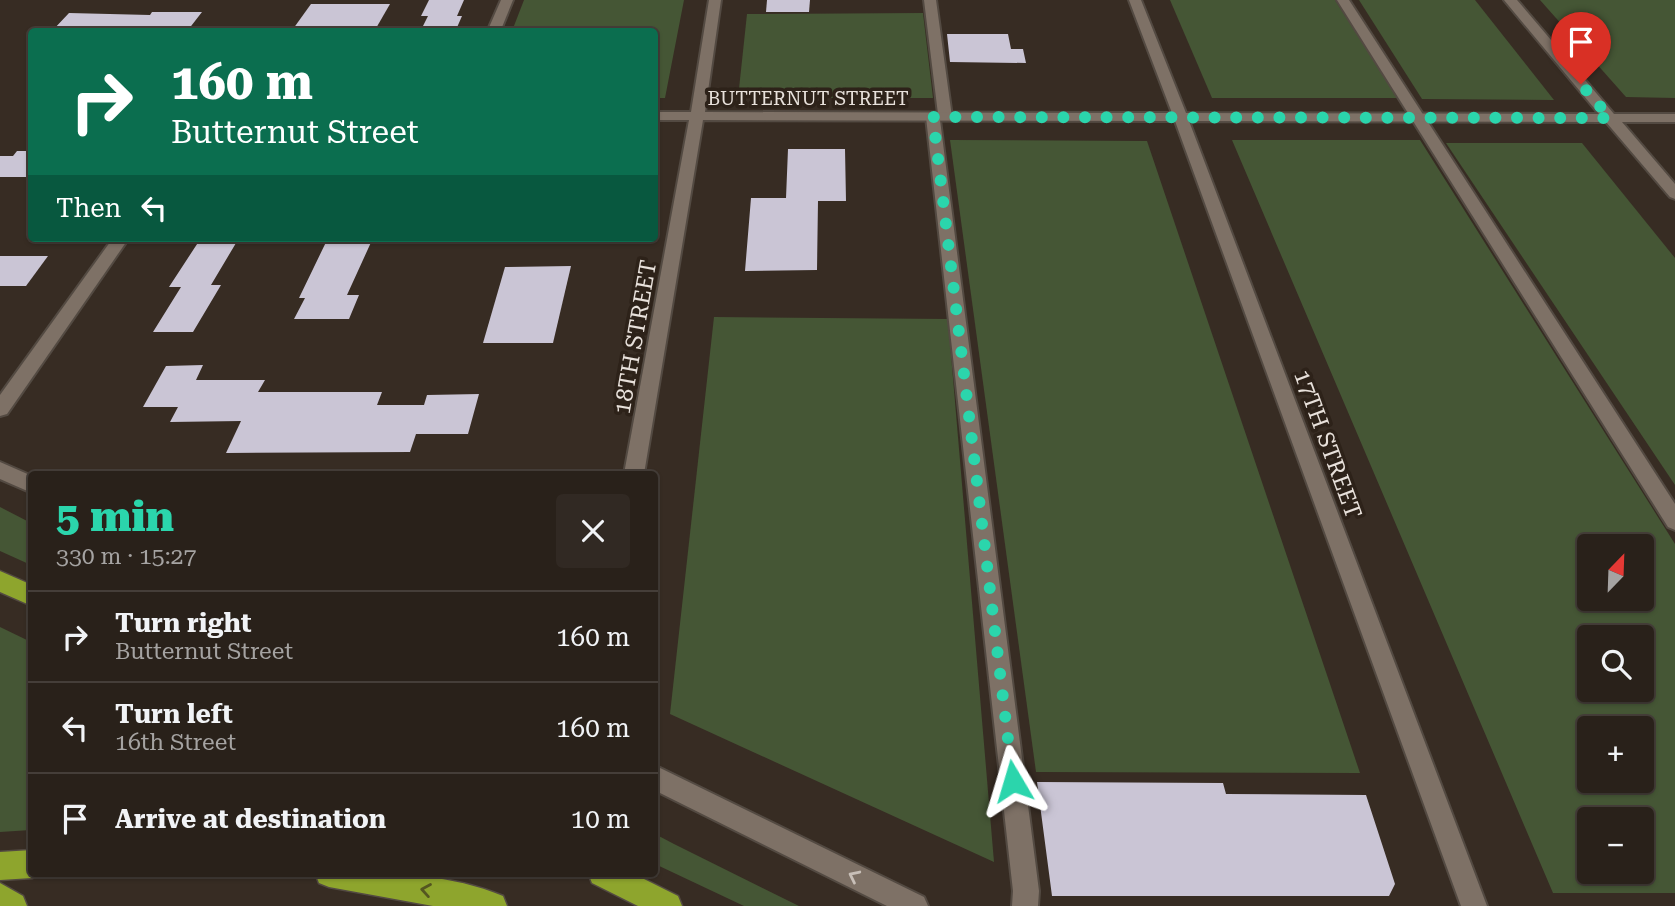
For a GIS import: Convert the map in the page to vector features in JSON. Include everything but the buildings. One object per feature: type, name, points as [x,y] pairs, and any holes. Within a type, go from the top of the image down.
[{"type":"highway","points":[[0,581],[28,594]]},
{"type":"highway","points":[[0,866],[28,864]]},
{"type":"highway","points":[[351,877],[467,898],[493,906]]},
{"type":"highway","points":[[609,877],[668,906]]},
{"type":"highway","points":[[0,897],[13,906]]},
{"type":"street","points":[[496,28],[507,0]]},
{"type":"street","name":"18TH STREET","points":[[635,471],[715,0]]},
{"type":"street","points":[[930,0],[939,117],[1024,877],[1025,906]]},
{"type":"street","name":"17TH STREET","points":[[1135,0],[1474,906]]},
{"type":"street","points":[[1343,0],[1675,521]]},
{"type":"street","points":[[1510,0],[1675,194]]},
{"type":"street","name":"BUTTERNUT STREET","points":[[658,116],[1675,118]]},
{"type":"street","points":[[0,409],[118,242]]},
{"type":"street","points":[[0,470],[28,483]]},
{"type":"street","points":[[658,779],[915,906]]},
{"type":"green space","points":[[524,0],[684,0],[665,98],[658,98],[658,28],[513,28]]},
{"type":"green space","points":[[1170,0],[1335,0],[1398,98],[1212,98]]},
{"type":"green space","points":[[1359,0],[1475,0],[1554,100],[1422,99]]},
{"type":"green space","points":[[1540,0],[1675,0],[1675,98],[1626,97]]},
{"type":"green space","points":[[923,13],[933,98],[738,98],[747,14]]},
{"type":"green space","points":[[950,140],[1147,141],[1360,773],[1036,772]]},
{"type":"green space","points":[[1232,140],[1420,140],[1675,544],[1675,893],[1553,893]]},
{"type":"green space","points":[[1446,143],[1582,143],[1675,258],[1675,485]]},
{"type":"green space","points":[[714,317],[948,319],[994,862],[670,714]]},
{"type":"green space","points":[[0,507],[28,521],[28,564],[0,551]]},
{"type":"green space","points":[[0,627],[28,641],[28,830],[0,832]]},
{"type":"green space","points":[[658,836],[799,906],[744,906],[658,865]]},
{"type":"route","points":[[1013,781],[933,117],[1610,118],[1581,84]]}]
